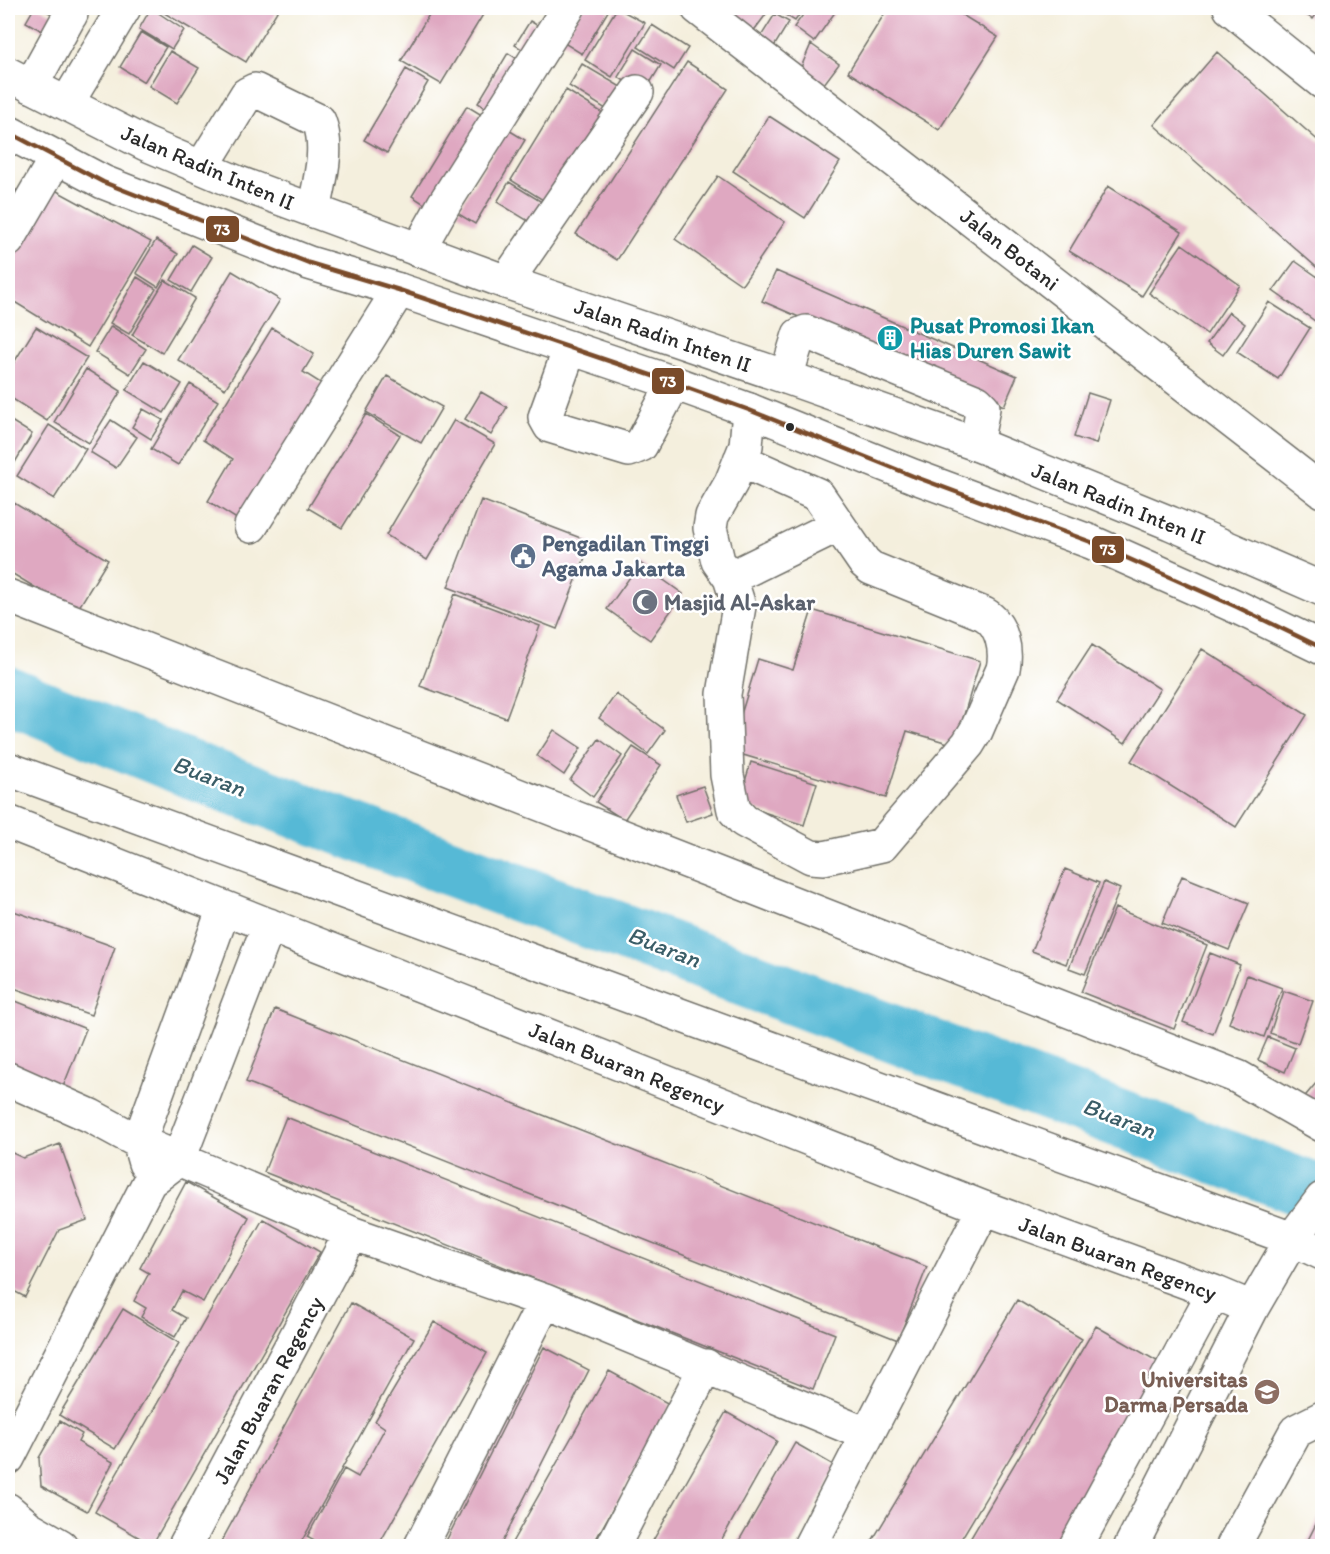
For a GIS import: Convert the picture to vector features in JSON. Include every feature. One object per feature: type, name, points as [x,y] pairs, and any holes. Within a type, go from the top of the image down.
[{"type":"street","points":[[19,80],[69,17],[71,10],[69,8]]},
{"type":"street","points":[[67,103],[124,8]]},
{"type":"street","points":[[418,250],[444,204],[568,8]]},
{"type":"street","name":"Jalan Botani","points":[[698,8],[1323,491]]},
{"type":"street","points":[[1230,8],[1323,82]]},
{"type":"street","name":"Jalan Radin Inten II","points":[[19,80],[146,144],[314,211],[506,282],[786,376],[976,444],[1170,522],[1323,589]]},
{"type":"street","points":[[202,167],[247,94],[255,90],[320,121],[324,133],[323,160],[314,211]]},
{"type":"street","points":[[506,282],[637,92]]},
{"type":"street","name":"Jalan Radin Inten II","points":[[8,132],[103,182],[309,263],[399,290],[674,383],[1091,542],[1323,648]]},
{"type":"street","points":[[8,240],[56,158]]},
{"type":"street","points":[[251,526],[399,290]]},
{"type":"street","points":[[786,376],[799,335],[806,332],[977,402],[982,408],[976,444]]},
{"type":"street","points":[[570,348],[545,417],[550,426],[629,450],[641,445],[674,383]]},
{"type":"street","points":[[740,460],[818,495],[871,568],[991,618],[996,623],[1004,650],[1003,669],[976,731],[882,845],[824,858],[811,857],[744,821],[734,810],[727,775],[724,694],[739,606],[730,578],[718,561],[710,528],[712,516],[746,446],[749,410]]},
{"type":"street","points":[[730,578],[838,525]]},
{"type":"street","points":[[8,596],[1238,1077],[1323,1125]]},
{"type":"street","points":[[8,769],[1323,1252]]},
{"type":"street","name":"Jalan Buaran Regency","points":[[8,822],[984,1208],[1252,1308]]},
{"type":"street","points":[[149,1182],[140,1142],[224,908]]},
{"type":"street","points":[[8,1458],[149,1182],[179,1159],[269,925]]},
{"type":"street","points":[[8,1079],[91,1116],[140,1142],[351,1233],[545,1301],[866,1434]]},
{"type":"street","points":[[1143,1542],[1252,1308],[1292,1239],[1317,1206]]},
{"type":"street","points":[[810,1546],[984,1208]]},
{"type":"street","name":"Jalan Buaran Regency","points":[[185,1546],[351,1233]]},
{"type":"street","points":[[1076,1546],[1214,1292]]},
{"type":"street","points":[[422,1546],[545,1301]]},
{"type":"street","points":[[614,1546],[706,1366]]},
{"type":"street","points":[[1233,1546],[1296,1431],[1323,1418]]},
{"type":"street","points":[[8,1510],[28,1527],[61,1546]]},
{"type":"building","points":[[34,8],[41,8],[59,18],[49,35],[26,22]]},
{"type":"building","points":[[151,8],[184,30],[172,49],[139,29]]},
{"type":"building","points":[[156,8],[279,8],[246,62]]},
{"type":"building","points":[[433,8],[487,8],[441,84],[401,61]]},
{"type":"building","points":[[582,8],[610,8],[582,54],[561,41]]},
{"type":"building","points":[[617,8],[645,23],[612,77],[585,60]]},
{"type":"building","points":[[721,8],[768,8],[770,9],[749,37]]},
{"type":"building","points":[[774,8],[804,8],[795,21]]},
{"type":"building","points":[[808,8],[838,8],[814,42],[794,27]]},
{"type":"building","points":[[888,8],[951,8],[998,37],[939,130],[848,72]]},
{"type":"building","points":[[1294,8],[1321,8],[1313,19]]},
{"type":"building","points":[[775,14],[789,22],[767,58],[753,49]]},
{"type":"building","points":[[530,21],[550,33],[535,57],[515,45]]},
{"type":"building","points":[[652,25],[688,48],[674,70],[638,47]]},
{"type":"building","points":[[141,32],[166,47],[144,82],[120,67]]},
{"type":"building","points":[[811,44],[839,64],[821,88],[799,72]]},
{"type":"building","points":[[635,49],[661,65],[644,93],[618,77]]},
{"type":"building","points":[[170,51],[199,68],[177,103],[149,86]]},
{"type":"building","points":[[1217,52],[1322,144],[1322,272],[1154,125]]},
{"type":"building","points":[[508,53],[529,66],[498,116],[478,103]]},
{"type":"building","points":[[687,62],[728,89],[617,260],[576,234]]},
{"type":"building","points":[[582,64],[631,93],[617,116],[569,86]]},
{"type":"building","points":[[406,69],[428,82],[387,153],[364,140]]},
{"type":"building","points":[[566,90],[606,115],[551,205],[511,180]]},
{"type":"building","points":[[467,106],[490,120],[435,211],[412,196]]},
{"type":"building","points":[[769,116],[840,162],[805,218],[733,171]]},
{"type":"building","points":[[507,129],[525,140],[475,224],[457,213]]},
{"type":"building","points":[[718,176],[785,222],[742,285],[675,239]]},
{"type":"building","points":[[509,182],[550,207],[538,227],[497,202]]},
{"type":"building","points":[[44,184],[151,242],[88,347],[8,298],[8,246]]},
{"type":"building","points":[[8,185],[25,196],[8,224]]},
{"type":"building","points":[[1108,186],[1182,232],[1142,296],[1069,251]]},
{"type":"building","points":[[156,240],[178,254],[158,287],[136,273]]},
{"type":"building","points":[[1182,244],[1240,285],[1207,334],[1149,293]]},
{"type":"building","points":[[192,245],[212,257],[191,292],[171,280]]},
{"type":"building","points":[[1295,261],[1322,280],[1322,326],[1273,291]]},
{"type":"building","points":[[232,271],[280,300],[225,389],[178,360]]},
{"type":"building","name":"Pusat Promosi Ikan Hias Duren Sawit","points":[[776,271],[1017,376],[1004,406],[762,301]]},
{"type":"building","points":[[137,277],[156,289],[129,334],[110,323]]},
{"type":"building","points":[[165,280],[195,298],[162,353],[132,335]]},
{"type":"building","points":[[1269,302],[1310,328],[1278,379],[1237,352]]},
{"type":"building","points":[[1229,312],[1245,324],[1223,355],[1207,343]]},
{"type":"building","points":[[111,326],[146,349],[130,374],[95,352]]},
{"type":"building","points":[[36,327],[87,358],[47,421],[8,396],[8,372]]},
{"type":"building","points":[[272,328],[314,354],[303,372],[327,387],[243,523],[208,501],[233,459],[203,440]]},
{"type":"building","points":[[144,361],[182,384],[164,413],[126,390]]},
{"type":"building","points":[[86,369],[121,391],[89,443],[54,422]]},
{"type":"building","points":[[387,376],[442,407],[421,443],[366,412]]},
{"type":"building","points":[[190,384],[218,401],[178,465],[151,449]]},
{"type":"building","points":[[481,392],[507,407],[491,435],[465,419]]},
{"type":"building","points":[[1088,393],[1110,400],[1096,444],[1074,437]]},
{"type":"building","points":[[143,409],[163,420],[151,439],[132,427]]},
{"type":"building","points":[[366,414],[400,435],[342,528],[308,508]]},
{"type":"building","points":[[8,419],[32,434],[8,474]]},
{"type":"building","points":[[111,420],[137,437],[116,468],[90,452]]},
{"type":"building","points":[[454,420],[495,444],[427,560],[386,535]]},
{"type":"building","points":[[49,425],[86,449],[54,499],[17,476]]},
{"type":"building","points":[[9,500],[108,560],[76,612],[8,571]]},
{"type":"building","points":[[481,500],[591,542],[557,629],[448,587]]},
{"type":"building","name":"Masjid Al-Askar","points":[[640,563],[683,594],[650,640],[607,609]]},
{"type":"building","points":[[455,594],[540,626],[506,718],[420,686]]},
{"type":"building","points":[[812,610],[980,661],[955,745],[907,731],[886,798],[730,751],[758,659],[793,670]]},
{"type":"building","points":[[1092,645],[1160,689],[1125,743],[1057,699]]},
{"type":"building","points":[[1202,649],[1307,715],[1236,827],[1131,761]]},
{"type":"building","points":[[616,694],[665,730],[648,754],[599,718]]},
{"type":"building","points":[[554,730],[581,748],[564,775],[537,756]]},
{"type":"building","points":[[599,739],[622,756],[593,797],[570,780]]},
{"type":"building","points":[[633,747],[661,765],[624,820],[596,802]]},
{"type":"building","points":[[751,762],[817,783],[804,825],[738,804]]},
{"type":"building","points":[[703,786],[713,813],[686,822],[676,795]]},
{"type":"building","points":[[1065,869],[1099,883],[1066,964],[1032,951]]},
{"type":"building","points":[[1182,876],[1249,903],[1229,950],[1162,923]]},
{"type":"building","points":[[1104,882],[1120,889],[1085,974],[1069,968]]},
{"type":"building","points":[[1115,908],[1207,945],[1174,1029],[1081,992]]},
{"type":"building","points":[[8,909],[115,947],[91,1015],[8,986]]},
{"type":"building","points":[[1210,953],[1240,965],[1213,1034],[1183,1022]]},
{"type":"building","points":[[1247,975],[1282,988],[1264,1037],[1229,1023]]},
{"type":"building","points":[[1284,991],[1313,1001],[1298,1043],[1270,1033]]},
{"type":"building","points":[[8,998],[86,1029],[63,1087],[8,1065]]},
{"type":"building","points":[[275,1009],[927,1267],[898,1340],[246,1082]]},
{"type":"building","points":[[1268,1037],[1295,1048],[1285,1072],[1258,1060]]},
{"type":"building","points":[[1322,1076],[1322,1120],[1301,1101]]},
{"type":"building","points":[[286,1117],[835,1334],[813,1389],[264,1172]]},
{"type":"building","points":[[60,1144],[87,1220],[59,1230],[25,1297],[8,1288],[8,1151],[23,1158]]},
{"type":"building","points":[[186,1182],[249,1217],[203,1302],[182,1291],[172,1310],[186,1318],[175,1337],[141,1317],[146,1308],[134,1301],[149,1273],[140,1268]]},
{"type":"building","points":[[263,1219],[320,1252],[152,1545],[95,1512]]},
{"type":"building","points":[[1017,1300],[1082,1339],[957,1546],[869,1546]]},
{"type":"building","points":[[351,1303],[414,1338],[299,1546],[219,1546]]},
{"type":"building","points":[[123,1309],[179,1343],[115,1449],[59,1415]]},
{"type":"building","points":[[434,1322],[487,1353],[378,1546],[323,1546],[307,1537],[344,1469],[358,1477],[385,1428],[375,1421]]},
{"type":"building","points":[[1096,1326],[1169,1368],[1064,1546],[966,1546]]},
{"type":"building","points":[[544,1347],[589,1370],[500,1546],[444,1545]]},
{"type":"building","points":[[609,1371],[671,1405],[592,1546],[510,1546]]},
{"type":"building","points":[[726,1412],[777,1441],[718,1546],[650,1546]]},
{"type":"building","points":[[60,1421],[82,1434],[78,1442],[113,1462],[87,1511],[41,1486],[39,1458]]},
{"type":"building","points":[[795,1443],[837,1467],[792,1546],[736,1546]]},
{"type":"building","points":[[1322,1512],[1322,1546],[1305,1546]]},
{"type":"waterway","name":"Buaran","points":[[8,695],[194,771],[1322,1195]]},
{"type":"transit line","name":"73","points":[[8,132],[103,182],[309,263],[399,290],[674,383],[1091,542],[1237,607],[1322,648]]},
{"type":"place","name":"Pusat Promosi Ikan Hias Duren Sawit","points":[[890,338]]},
{"type":"place","name":"Pengadilan Tinggi Agama Jakarta","points":[[523,556]]},
{"type":"place","name":"Masjid Al-Askar","points":[[645,602]]},
{"type":"place","name":"Universitas Darma Persada","points":[[1267,1392]]}]
